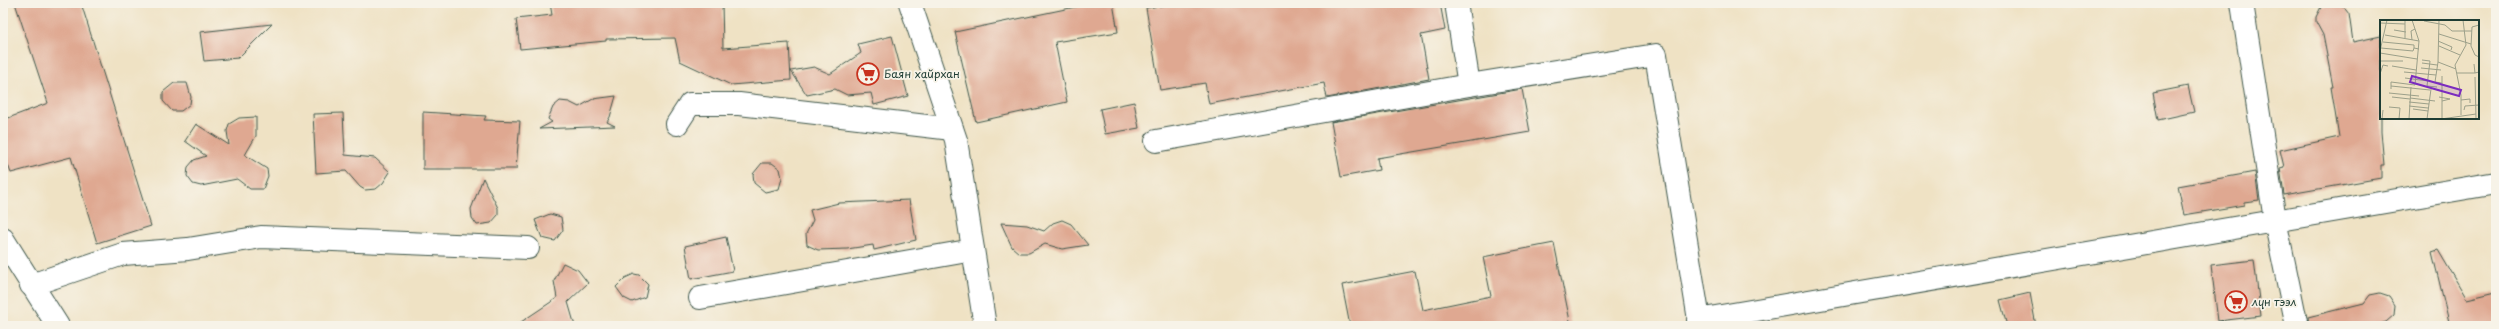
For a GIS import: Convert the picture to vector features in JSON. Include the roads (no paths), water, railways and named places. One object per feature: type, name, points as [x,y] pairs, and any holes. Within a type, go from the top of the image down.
[{"type":"street","points":[[910,3],[952,129],[985,326]]},
{"type":"street","points":[[1456,3],[1469,85]]},
{"type":"street","points":[[2242,3],[2275,220],[2297,326]]},
{"type":"street","points":[[1156,141],[1469,85],[1656,55],[1699,323],[2275,220],[2496,183]]},
{"type":"street","points":[[677,124],[690,104],[739,104],[952,129]]},
{"type":"street","points":[[31,285],[123,254],[188,249],[261,238],[528,248]]},
{"type":"street","points":[[3,239],[58,326]]},
{"type":"street","points":[[700,298],[973,250]]},
{"type":"place","name":"Баян хайрхан","points":[[868,74]]},
{"type":"place","name":"лүн тээл","points":[[2236,302]]}]
